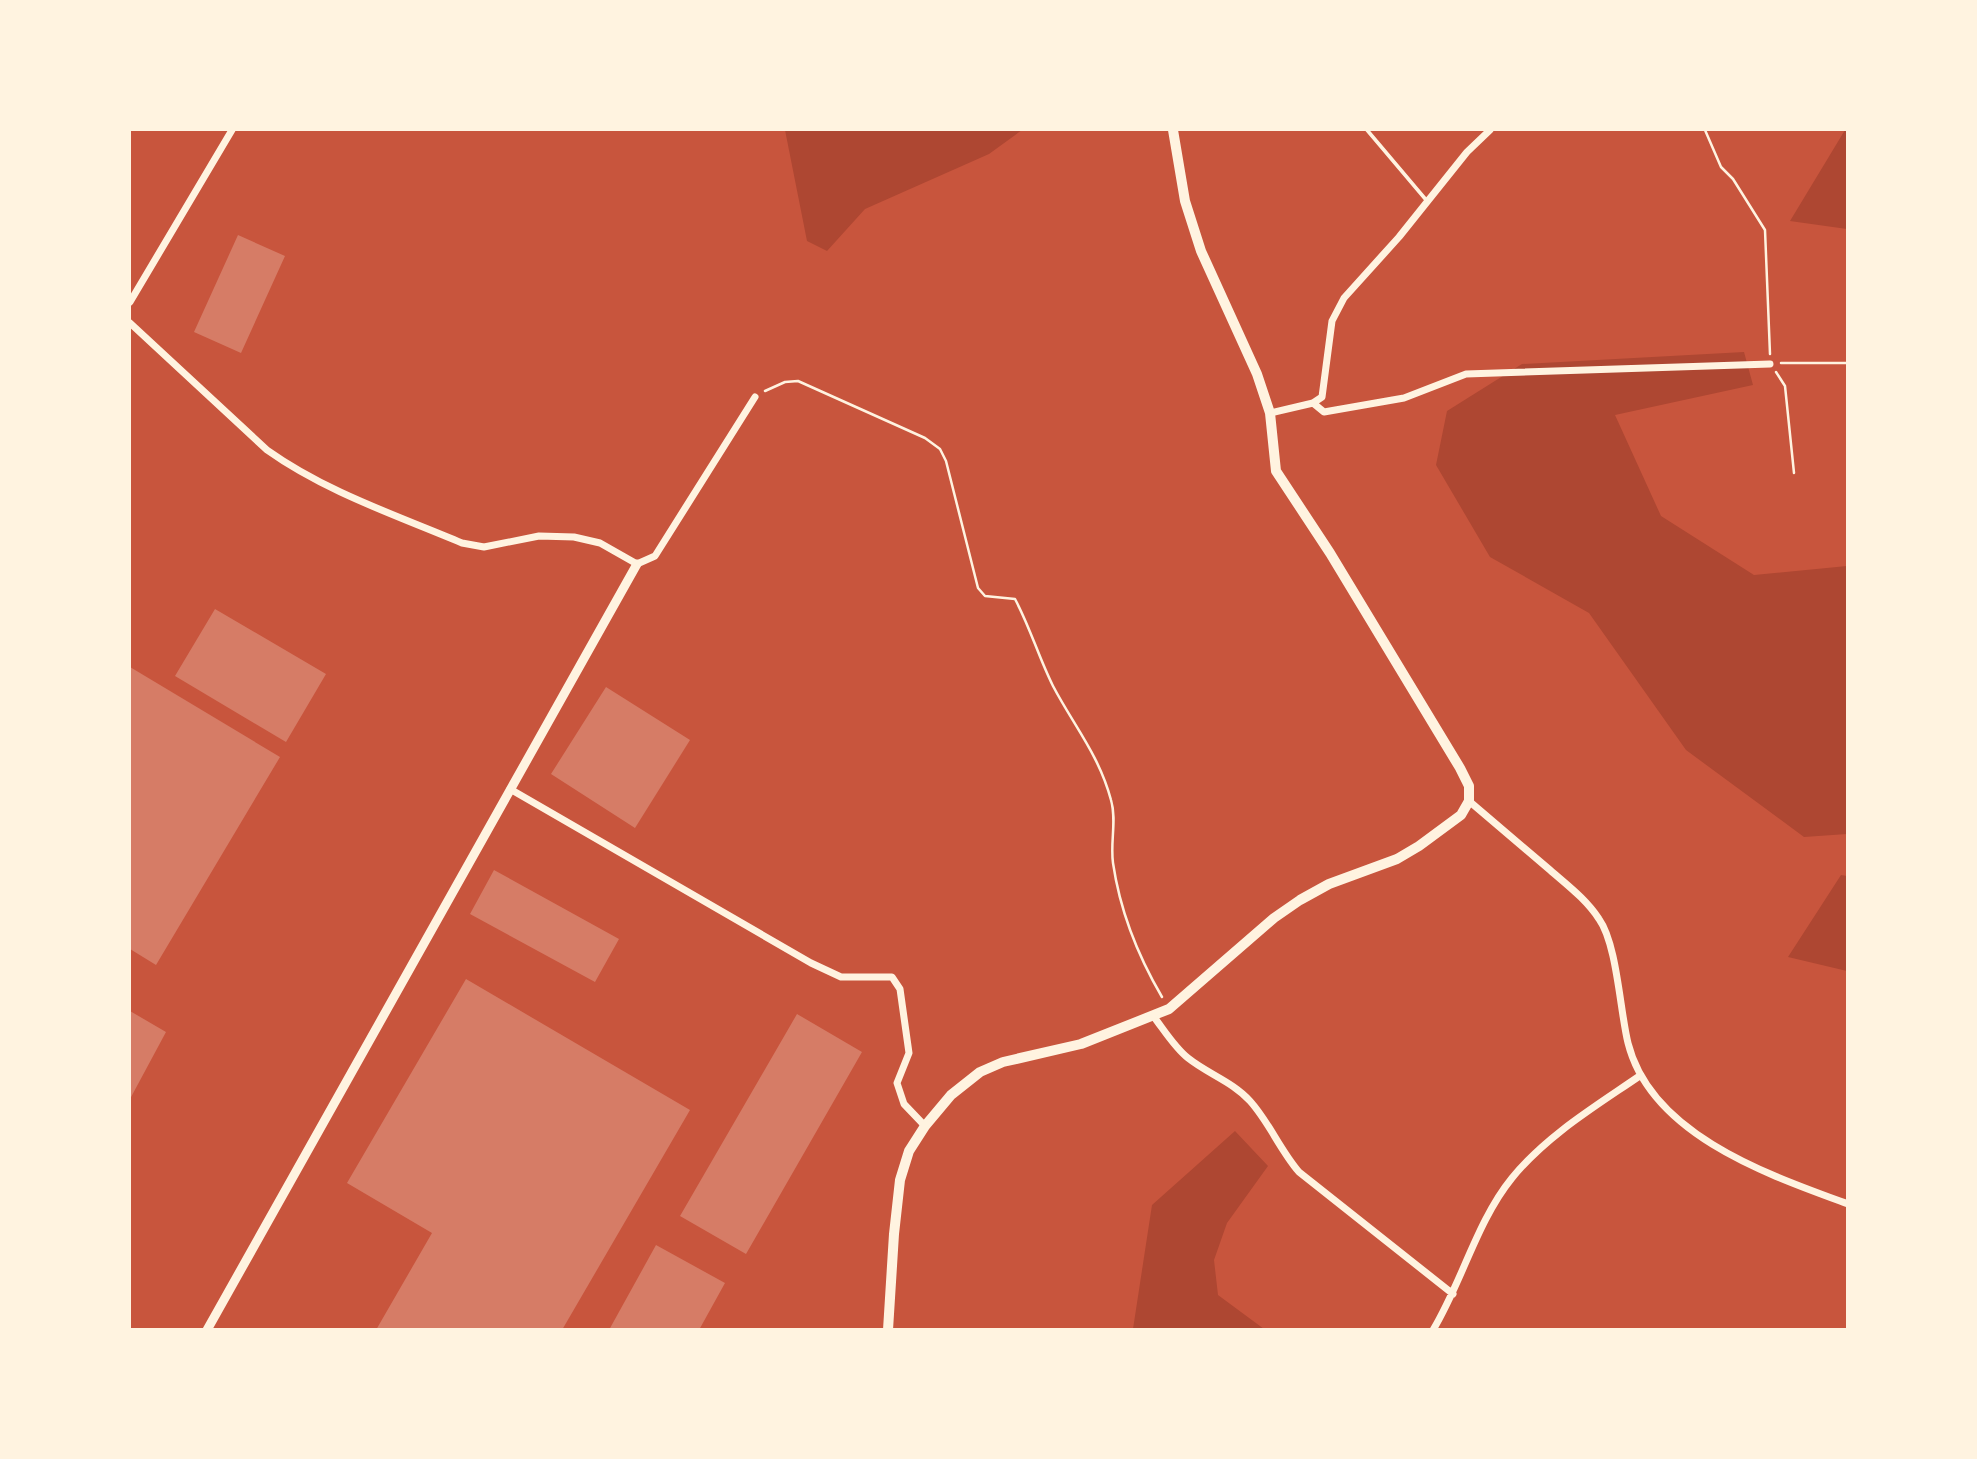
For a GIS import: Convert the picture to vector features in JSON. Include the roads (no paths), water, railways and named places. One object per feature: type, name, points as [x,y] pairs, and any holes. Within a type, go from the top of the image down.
[{"type":"main road","points":[[888,1329],[897,1192],[909,1151],[925,1126],[951,1095],[979,1072],[1003,1062],[1081,1044],[1169,1009],[1274,918],[1329,884],[1370,870],[1419,846],[1461,815],[1469,800],[1469,786],[1461,768],[1330,553],[1276,471],[1270,413],[1257,373],[1201,251],[1185,201],[1173,130]]},
{"type":"street","points":[[130,302],[232,130]]},
{"type":"street","points":[[1270,413],[1313,402],[1322,397],[1332,321],[1344,298],[1467,152],[1490,130]]},
{"type":"street","points":[[130,323],[267,450],[291,467],[335,489],[462,543],[485,547],[539,536],[574,537],[600,543],[637,564]]},
{"type":"street","points":[[1313,402],[1324,412],[1404,398],[1466,374],[1770,363]]},
{"type":"street","points":[[207,1329],[637,564],[655,556],[755,397]]},
{"type":"street","points":[[510,789],[811,963],[841,977],[892,977],[900,989],[909,1053],[897,1083],[904,1104],[925,1126]]},
{"type":"street","points":[[1469,800],[1584,900],[1601,920],[1608,940],[1628,1044],[1648,1088],[1668,1110],[1707,1141],[1731,1155],[1784,1181],[1847,1204]]},
{"type":"street","points":[[1154,1017],[1185,1056],[1229,1083],[1250,1101],[1286,1157],[1299,1172],[1453,1294]]},
{"type":"street","points":[[1433,1329],[1453,1294],[1488,1217],[1511,1180],[1535,1154],[1571,1124],[1641,1075]]},
{"type":"lane","points":[[1367,130],[1427,201]]}]
